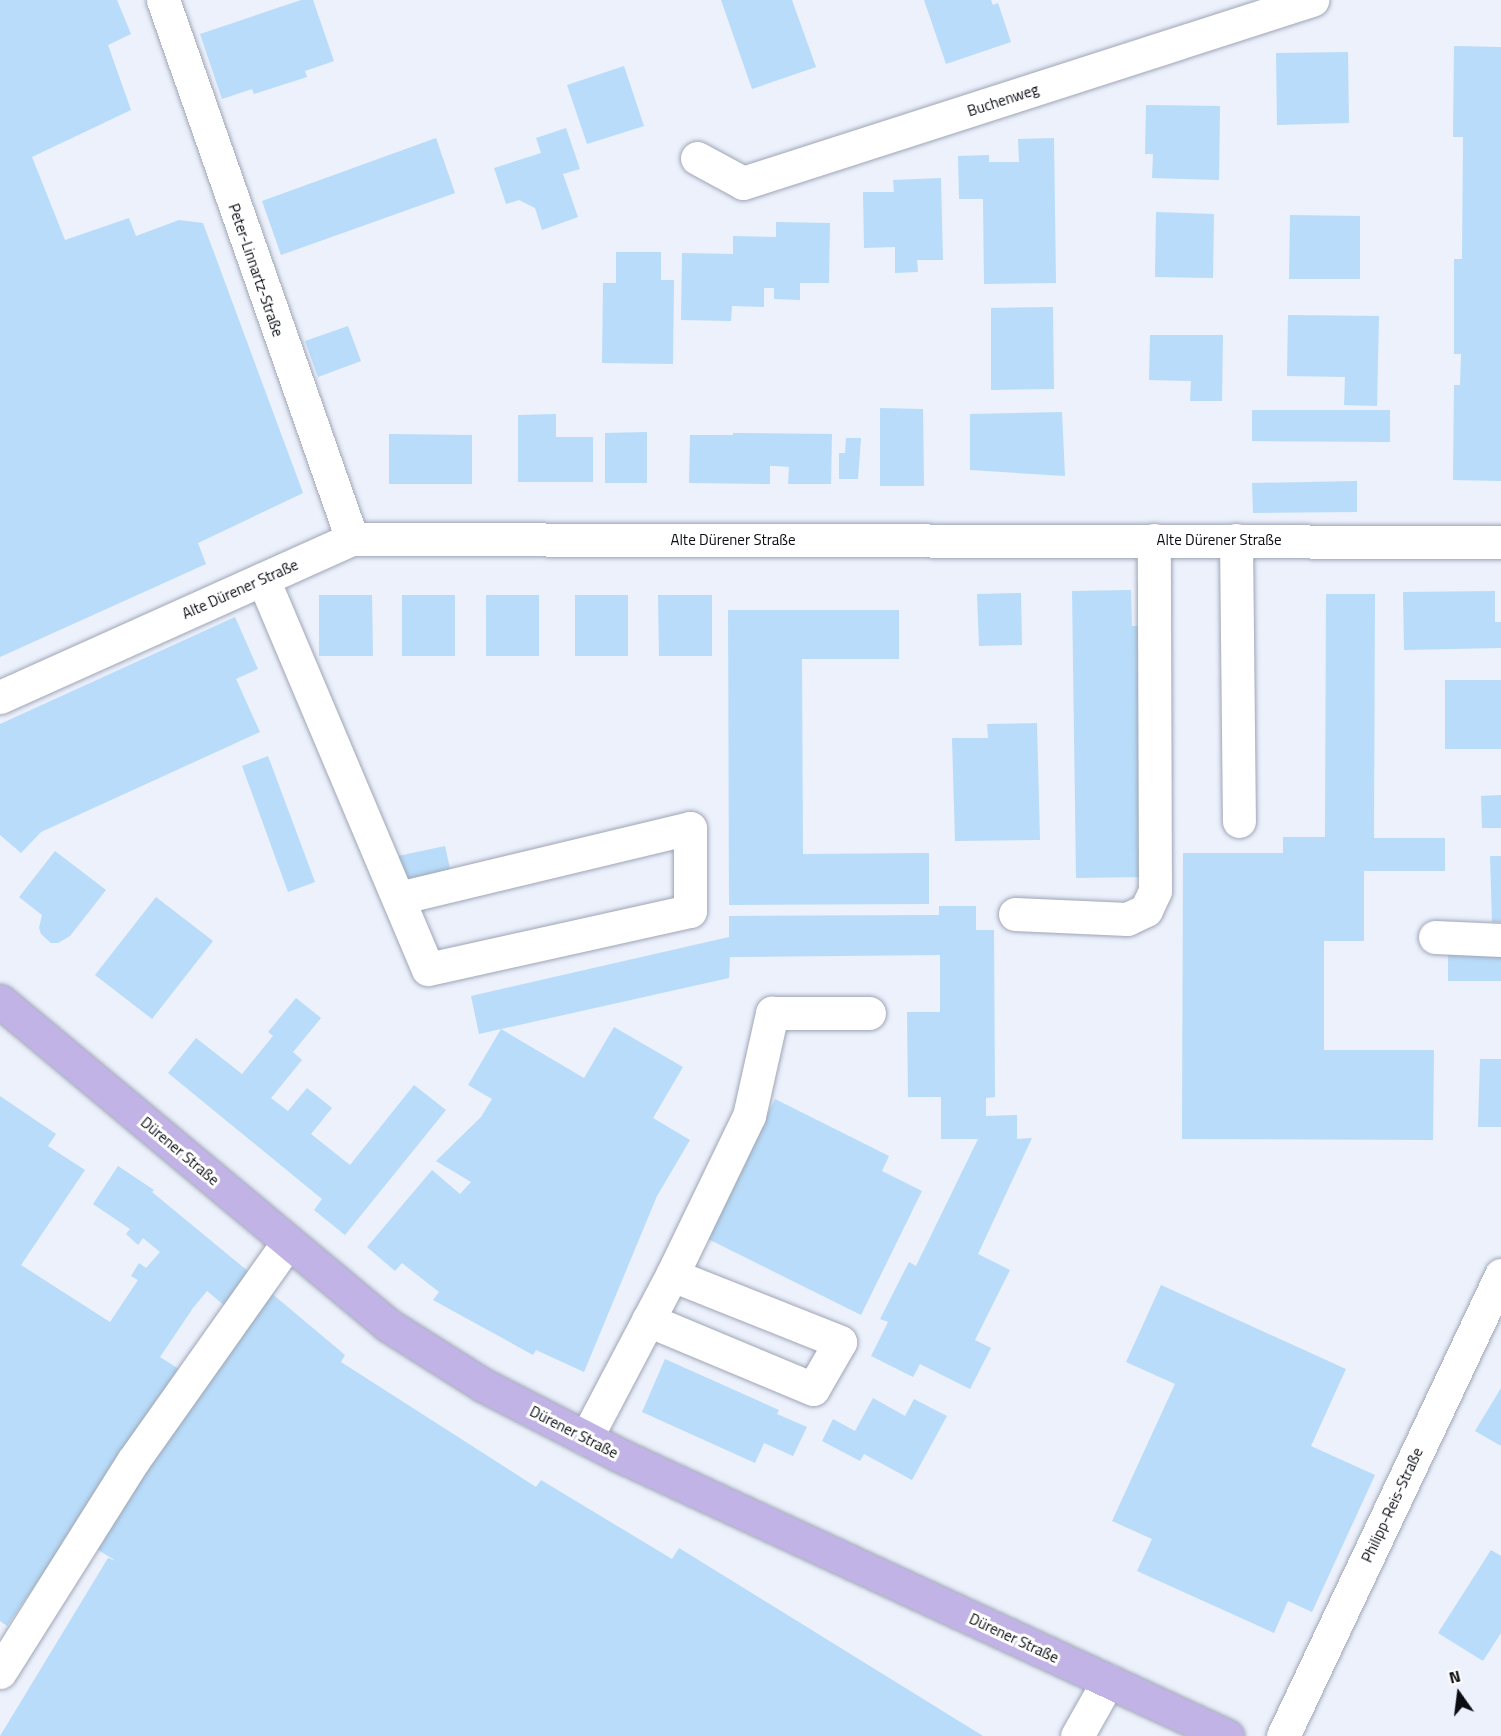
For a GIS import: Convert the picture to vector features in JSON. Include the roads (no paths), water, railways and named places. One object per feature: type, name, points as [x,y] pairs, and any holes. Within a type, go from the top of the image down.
[{"type":"main road","name":"Dürener Straße","points":[[0,1001],[388,1324],[483,1385],[586,1438],[1227,1736]]},
{"type":"street","name":"Peter-Linnartz-Straße","points":[[163,0],[352,539]]},
{"type":"street","name":"Buchenweg","points":[[697,158],[743,183],[1312,0]]},
{"type":"street","name":"Alte Dürener Straße","points":[[0,698],[352,539],[1501,542]]},
{"type":"street","points":[[1015,914],[1127,919],[1146,910],[1155,891],[1154,540]]},
{"type":"street","points":[[1236,540],[1239,821]]},
{"type":"street","points":[[264,579],[398,898],[428,969],[690,911],[690,828],[398,898]]},
{"type":"street","points":[[1435,937],[1501,940]]},
{"type":"street","points":[[586,1438],[672,1275],[749,1116],[772,1013],[869,1013]]},
{"type":"street","points":[[0,1672],[133,1461],[288,1242]]},
{"type":"street","points":[[648,1320],[813,1389],[840,1342],[672,1275]]},
{"type":"street","name":"Philipp-Reis-Straße","points":[[1283,1736],[1501,1275]]},
{"type":"street","points":[[1077,1736],[1108,1681]]}]
